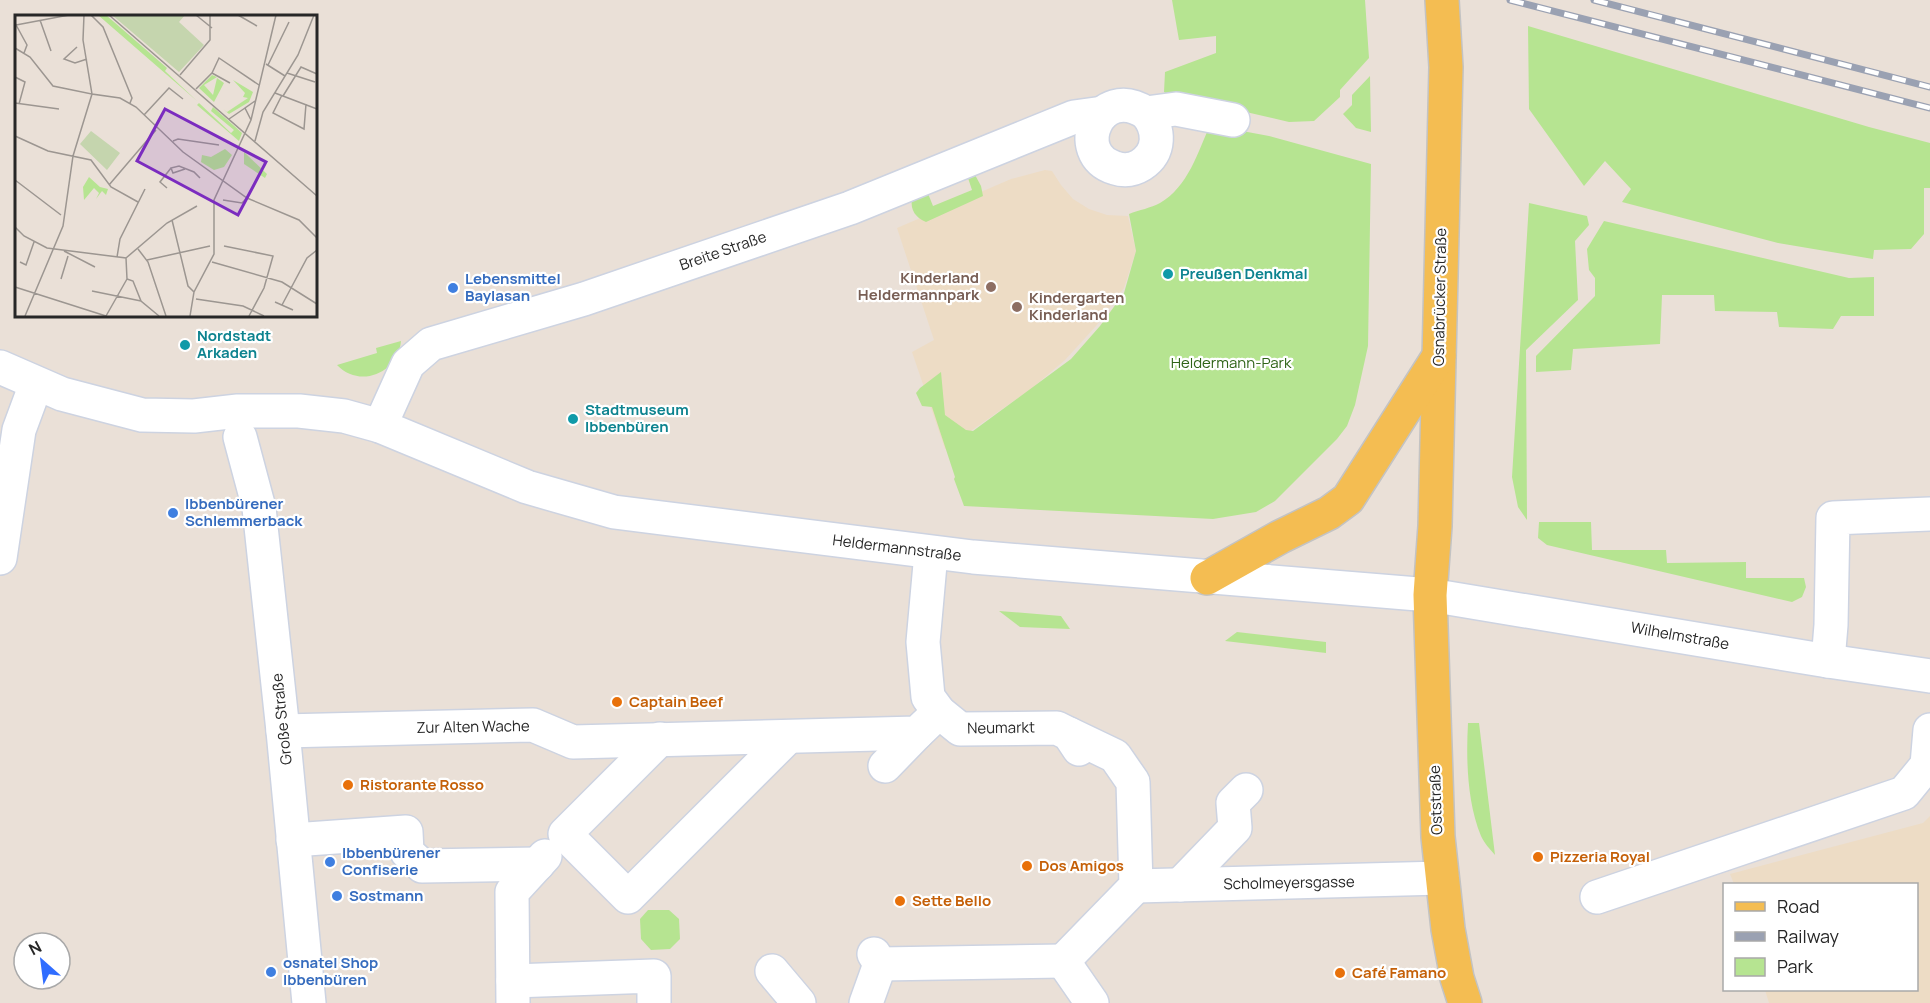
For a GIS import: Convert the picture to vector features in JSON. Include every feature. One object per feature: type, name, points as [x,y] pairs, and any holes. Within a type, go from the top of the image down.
[{"type":"main road","name":"Osnabrücker Straße","points":[[1430,595],[1435,526],[1446,67],[1442,0]]},
{"type":"main road","points":[[1207,578],[1280,537],[1329,513],[1348,499],[1439,356]]},
{"type":"main road","name":"Oststraße","points":[[1430,595],[1438,837],[1450,939],[1457,978],[1465,1003]]},
{"type":"street","name":"Breite Straße","points":[[380,426],[408,364],[431,344],[584,299],[850,208],[1074,117],[1102,113],[1120,105],[1138,108],[1146,113],[1176,109],[1233,120]]},
{"type":"street","points":[[1102,113],[1093,127],[1094,150],[1109,166],[1123,170],[1138,167],[1144,163],[1151,156],[1155,147],[1156,129],[1146,113]]},
{"type":"street","points":[[0,368],[63,394],[142,415],[194,416],[237,411],[299,411],[344,416],[380,426]]},
{"type":"street","points":[[0,558],[19,430],[36,384]]},
{"type":"street","name":"Heldermannstraße","points":[[380,426],[527,487],[614,512],[931,553],[1430,595]]},
{"type":"street","name":"Große Straße","points":[[240,437],[260,508],[309,1003]]},
{"type":"street","points":[[1828,662],[1833,518],[1930,514]]},
{"type":"street","points":[[885,766],[928,722],[924,642],[931,553]]},
{"type":"street","name":"Wilhelmstraße","points":[[1430,595],[1828,662],[1930,676]]},
{"type":"street","name":"Zur Alten Wache","points":[[283,731],[533,725],[573,742],[788,738],[928,722]]},
{"type":"street","name":"Neumarkt","points":[[928,722],[960,729],[1057,728],[1074,742],[1115,756],[1133,782],[1136,886]]},
{"type":"street","points":[[1597,897],[1904,793],[1927,765],[1930,730]]},
{"type":"street","points":[[565,834],[628,897],[762,761],[788,738]]},
{"type":"street","points":[[654,989],[513,992],[512,892],[565,834],[660,739]]},
{"type":"street","points":[[1180,885],[1235,828],[1233,803],[1246,790]]},
{"type":"street","points":[[293,840],[406,832],[407,852],[422,866],[538,864]]},
{"type":"street","name":"Scholmeyersgasse","points":[[1136,886],[1442,878]]},
{"type":"street","points":[[866,1003],[877,959],[1063,961],[1136,886]]},
{"type":"street","points":[[1063,961],[1092,1003]]},
{"type":"street","points":[[772,971],[799,1003]]},
{"type":"shaded area","name":"Kindergarten Kinderland","points":[[1045,170],[1052,171],[1073,199],[1089,209],[1107,215],[1128,216],[1136,251],[1124,288],[1096,326],[1065,360],[1031,389],[945,449],[912,352],[934,340],[897,228],[1011,179]]},
{"type":"shaded area","points":[[1930,816],[1930,1003],[1769,1003],[1765,991],[1918,991],[1918,883],[1734,883],[1730,874],[1923,823]]},
{"type":"green space","points":[[1172,0],[1365,0],[1369,58],[1340,90],[1340,97],[1314,121],[1289,122],[1233,109],[1177,100],[1164,92],[1165,72],[1216,53],[1216,36],[1179,40]]},
{"type":"green space","points":[[1528,26],[1930,143],[1930,188],[1924,188],[1924,234],[1911,249],[1874,250],[1873,259],[1778,243],[1622,202],[1631,189],[1605,161],[1584,186],[1529,109]]},
{"type":"green space","points":[[1370,76],[1371,132],[1356,128],[1343,114],[1352,105],[1352,95]]},
{"type":"green space","name":"Heldermann-Park","points":[[1210,125],[1269,136],[1371,164],[1368,346],[1355,405],[1347,426],[1275,501],[1256,512],[1213,519],[964,506],[932,407],[922,406],[916,393],[941,372],[945,415],[966,430],[973,431],[1071,359],[1100,326],[1124,293],[1136,251],[1129,214],[1160,203],[1178,188],[1191,168]]},
{"type":"green space","points":[[974,173],[983,196],[926,222],[915,213],[912,199],[927,191],[933,206],[972,190],[967,175]]},
{"type":"green space","points":[[1529,203],[1587,216],[1589,225],[1575,241],[1578,300],[1526,350],[1527,520],[1518,507],[1512,477]]},
{"type":"green space","points":[[1604,221],[1849,278],[1874,277],[1874,316],[1841,316],[1833,329],[1779,327],[1777,312],[1715,311],[1714,295],[1662,295],[1660,344],[1573,349],[1571,370],[1536,372],[1536,356],[1595,296],[1595,278],[1589,270],[1587,249]]},
{"type":"green space","points":[[401,341],[393,362],[376,374],[356,376],[337,365],[377,353],[376,348]]},
{"type":"green space","points":[[1539,522],[1591,522],[1592,550],[1666,550],[1667,563],[1746,562],[1746,578],[1804,578],[1806,587],[1802,597],[1792,602],[1547,545],[1538,538]]},
{"type":"green space","points":[[999,611],[1061,616],[1070,629],[1020,627]]},
{"type":"green space","points":[[1237,632],[1326,642],[1326,653],[1225,641]]},
{"type":"green space","points":[[1468,723],[1479,723],[1495,855],[1481,836],[1470,795]]},
{"type":"green space","points":[[648,910],[669,910],[679,919],[680,939],[670,949],[651,950],[641,939],[640,919]]},
{"type":"railway","points":[[1510,0],[1930,108]]},
{"type":"railway","points":[[1594,0],[1930,87]]},
{"type":"place","name":"Preußen Denkmal","points":[[1168,274]]},
{"type":"place","name":"Kinderland Heldermannpark","points":[[991,287]]},
{"type":"place","name":"Lebensmittel Baylasan","points":[[453,288]]},
{"type":"place","name":"Kindergarten Kinderland","points":[[1017,307]]},
{"type":"place","name":"Nordstadt Arkaden","points":[[185,345]]},
{"type":"place","name":"Stadtmuseum Ibbenbüren","points":[[573,419]]},
{"type":"place","name":"Ibbenbürener Schlemmerback","points":[[173,513]]},
{"type":"place","name":"Captain Beef","points":[[617,702]]},
{"type":"place","name":"Ristorante Rosso","points":[[348,785]]},
{"type":"place","name":"Pizzeria Royal","points":[[1538,857]]},
{"type":"place","name":"Ibbenbürener Confiserie","points":[[330,862]]},
{"type":"place","name":"Dos Amigos","points":[[1027,866]]},
{"type":"place","name":"Sostmann","points":[[337,896]]},
{"type":"place","name":"Sette Bello","points":[[900,901]]},
{"type":"place","name":"osnatel Shop Ibbenbüren","points":[[271,972]]},
{"type":"place","name":"Café Famano","points":[[1340,973]]}]
